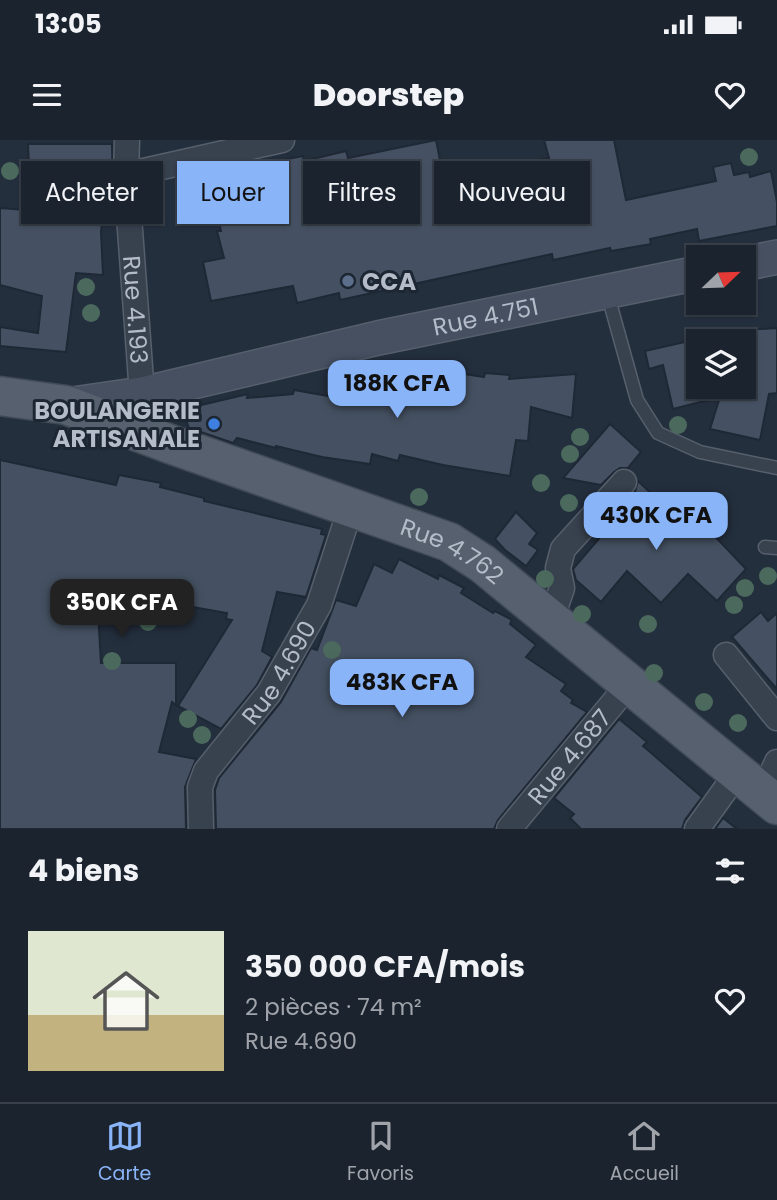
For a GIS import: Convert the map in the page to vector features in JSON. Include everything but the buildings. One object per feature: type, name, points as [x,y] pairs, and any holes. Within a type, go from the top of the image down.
[{"type":"main road","points":[[756,261],[777,257]]},
{"type":"main road","name":"Rue 4.751","points":[[66,405],[142,394],[378,338],[686,275]]},
{"type":"main road","name":"Rue 4.762","points":[[0,396],[66,405],[449,542],[483,565],[629,684],[764,783]]},
{"type":"street","name":"Rue 4.193","points":[[126,161],[127,140]]},
{"type":"street","points":[[163,167],[282,140]]},
{"type":"street","name":"Rue 4.193","points":[[130,224],[142,394]]},
{"type":"street","points":[[551,620],[562,588],[558,568],[563,550],[624,482]]},
{"type":"street","name":"Rue 4.690","points":[[201,829],[198,803],[206,771],[269,693],[319,605],[351,507]]},
{"type":"street","points":[[726,655],[777,718]]},
{"type":"street","name":"Rue 4.687","points":[[509,829],[629,684]]},
{"type":"street","points":[[697,829],[764,783]]},
{"type":"lane","points":[[607,291],[637,400],[658,433],[700,452],[777,468]]},
{"type":"place","name":"CCA","points":[[348,281]]},
{"type":"place","name":"BOULANGERIE ARTISANALE","points":[[214,424]]}]
